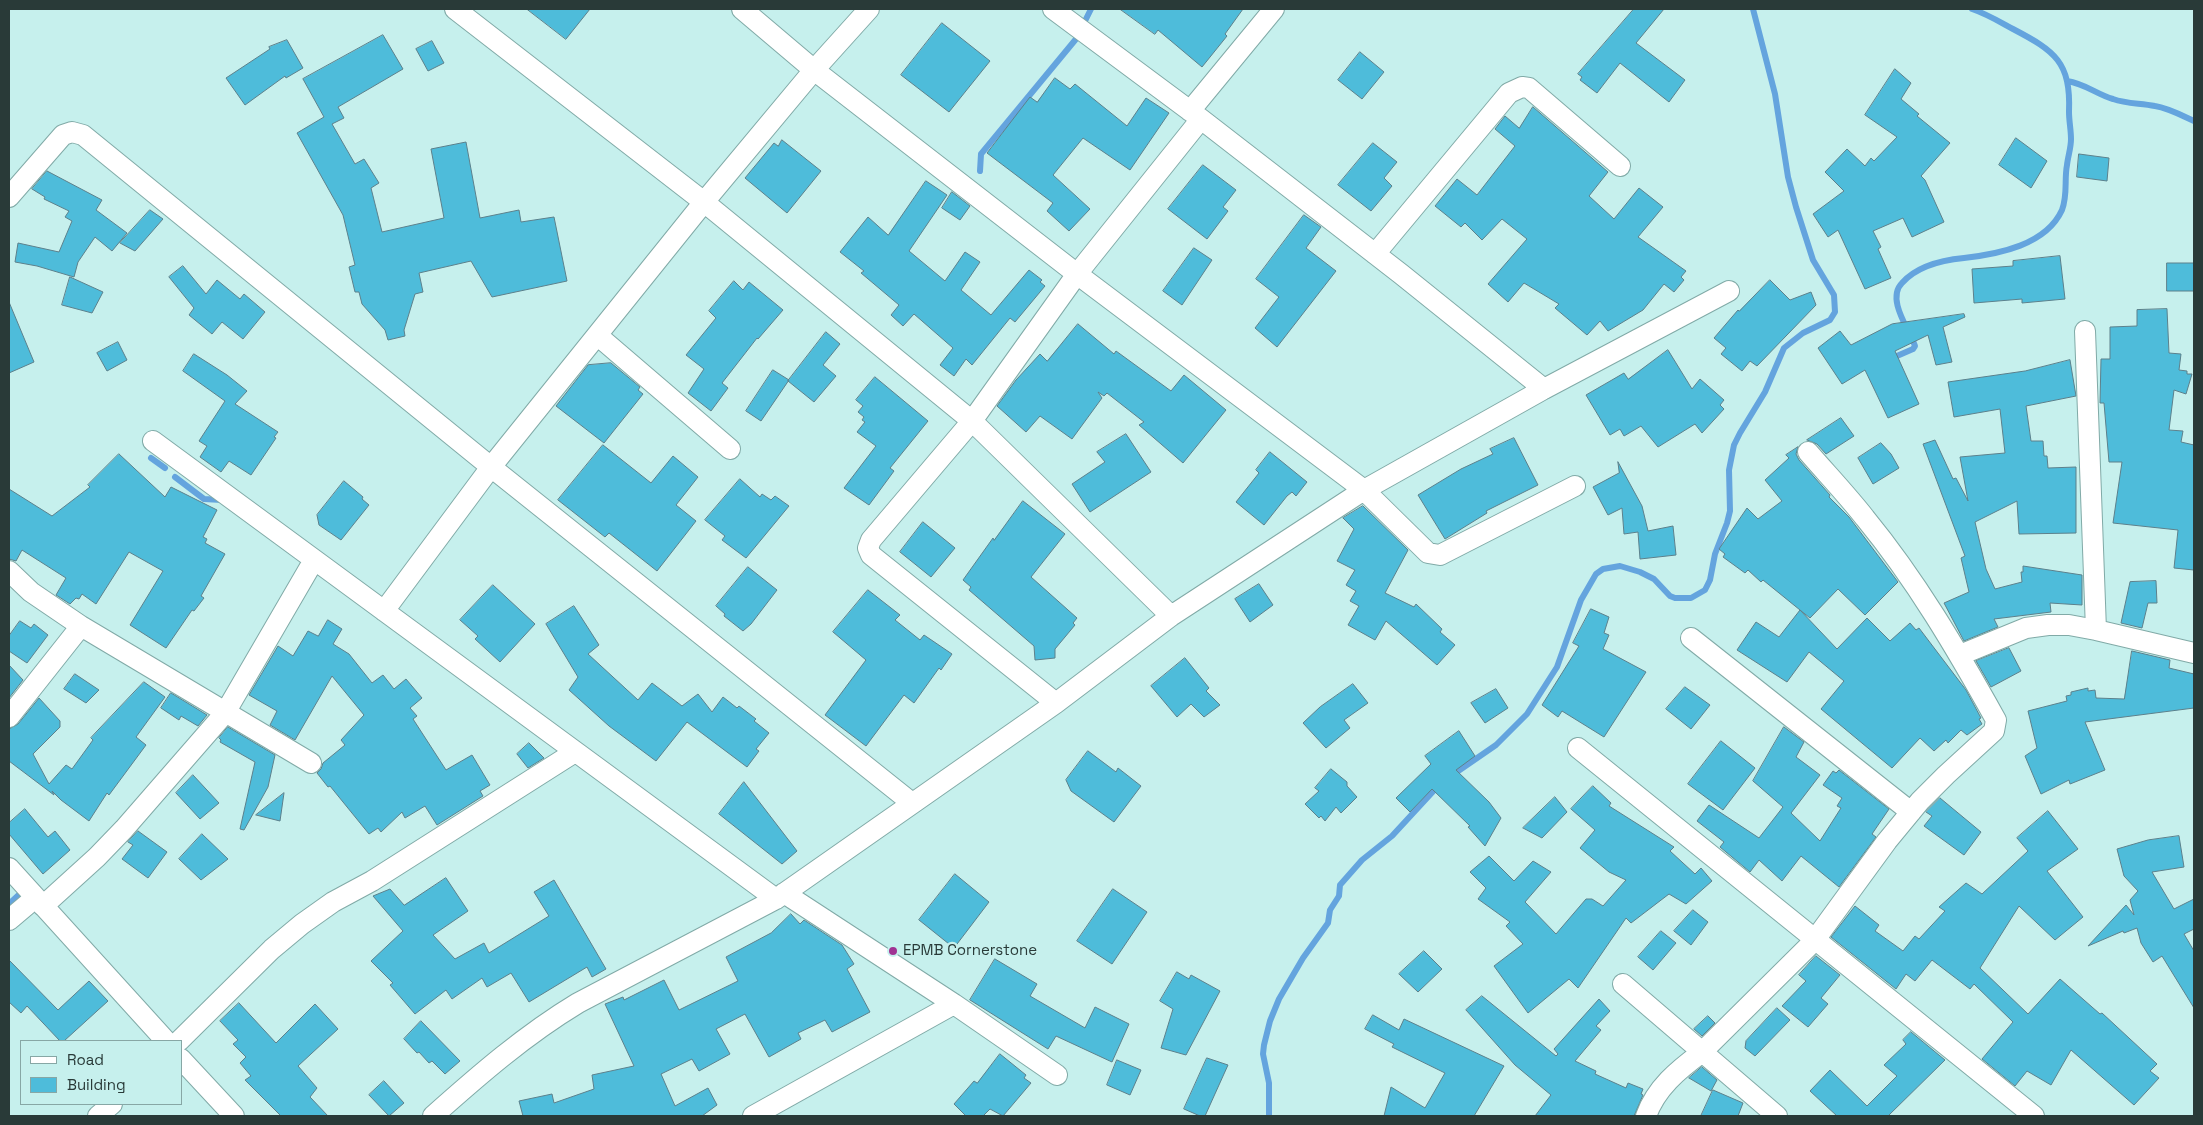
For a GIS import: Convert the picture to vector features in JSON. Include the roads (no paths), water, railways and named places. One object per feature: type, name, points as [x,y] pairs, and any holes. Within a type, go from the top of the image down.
[{"type":"street","points":[[455,9],[704,202],[972,421],[1171,616]]},
{"type":"street","points":[[742,9],[814,70],[1077,274],[1364,490],[1428,553],[1440,555],[1575,486]]},
{"type":"street","points":[[384,611],[492,467],[704,202],[814,70],[869,9]]},
{"type":"street","points":[[1056,703],[871,555],[868,548],[871,540],[972,421],[1077,274],[1274,9]]},
{"type":"street","points":[[1055,11],[1196,115],[1466,324],[1544,389]]},
{"type":"street","points":[[1375,254],[1515,88],[1529,88],[1620,166]]},
{"type":"street","points":[[9,197],[63,136],[72,132],[83,135],[492,467],[912,803]]},
{"type":"street","points":[[433,1116],[474,1079],[548,1021],[578,1003],[780,896],[1056,703],[1171,616],[1364,490],[1544,389],[1729,291]]},
{"type":"street","points":[[2085,331],[2096,630]]},
{"type":"street","points":[[597,336],[730,449]]},
{"type":"street","points":[[153,441],[575,752],[780,896],[954,1004],[1057,1075]]},
{"type":"street","points":[[1646,1116],[1662,1087],[1682,1067],[1701,1053],[1814,941],[1887,841],[1911,812],[1946,775],[1994,731],[1996,726],[1996,720],[1960,654],[1892,553],[1865,518],[1808,452]]},
{"type":"street","points":[[9,920],[39,902],[97,857],[124,829],[225,713],[314,560]]},
{"type":"street","points":[[9,571],[31,592],[81,626],[311,763]]},
{"type":"street","points":[[1960,654],[2026,628],[2048,625],[2068,625],[2096,630],[2194,653]]},
{"type":"street","points":[[9,717],[81,626]]},
{"type":"street","points":[[1691,638],[1911,812]]},
{"type":"street","points":[[1578,748],[1814,941],[2034,1116]]},
{"type":"street","points":[[180,1040],[272,949],[302,924],[333,902],[372,881],[575,752]]},
{"type":"street","points":[[9,868],[165,1040]]},
{"type":"street","points":[[1623,984],[1701,1053],[1777,1116]]},
{"type":"street","points":[[753,1116],[954,1004]]},
{"type":"street","points":[[182,1060],[234,1116]]},
{"type":"street","points":[[98,1116],[111,1105]]},
{"type":"waterway","points":[[980,171],[981,154],[1076,39],[1091,9]]},
{"type":"waterway","points":[[1451,776],[1496,745],[1527,714],[1557,667],[1581,600],[1596,574],[1603,569],[1620,566],[1640,572],[1654,579],[1670,596],[1675,598],[1691,598],[1705,590],[1710,580],[1715,554],[1730,511],[1729,470],[1734,445],[1765,392],[1784,348],[1803,333],[1830,320],[1835,312],[1834,295],[1813,260],[1796,207],[1788,177],[1775,94],[1753,9]]},
{"type":"waterway","points":[[1890,359],[1913,349],[1915,346],[1900,314],[1896,297],[1902,283],[1908,277],[1923,268],[1939,262],[1992,254],[2033,240],[2055,222],[2064,204],[2066,171],[2071,139],[2069,95],[2063,70],[2050,52],[2040,44],[1993,18],[1972,9]]},
{"type":"waterway","points":[[2067,81],[2080,84],[2113,99],[2160,107],[2194,121]]},
{"type":"waterway","points":[[151,458],[165,468]]},
{"type":"waterway","points":[[175,477],[204,499],[222,500]]},
{"type":"waterway","points":[[1269,1116],[1269,1083],[1263,1054],[1270,1021],[1279,999],[1303,958],[1328,923],[1330,910],[1339,896],[1340,885],[1362,860],[1392,836],[1439,785]]},
{"type":"waterway","points":[[9,904],[23,891]]},
{"type":"place","name":"EPMB Cornerstone","points":[[893,951]]}]
